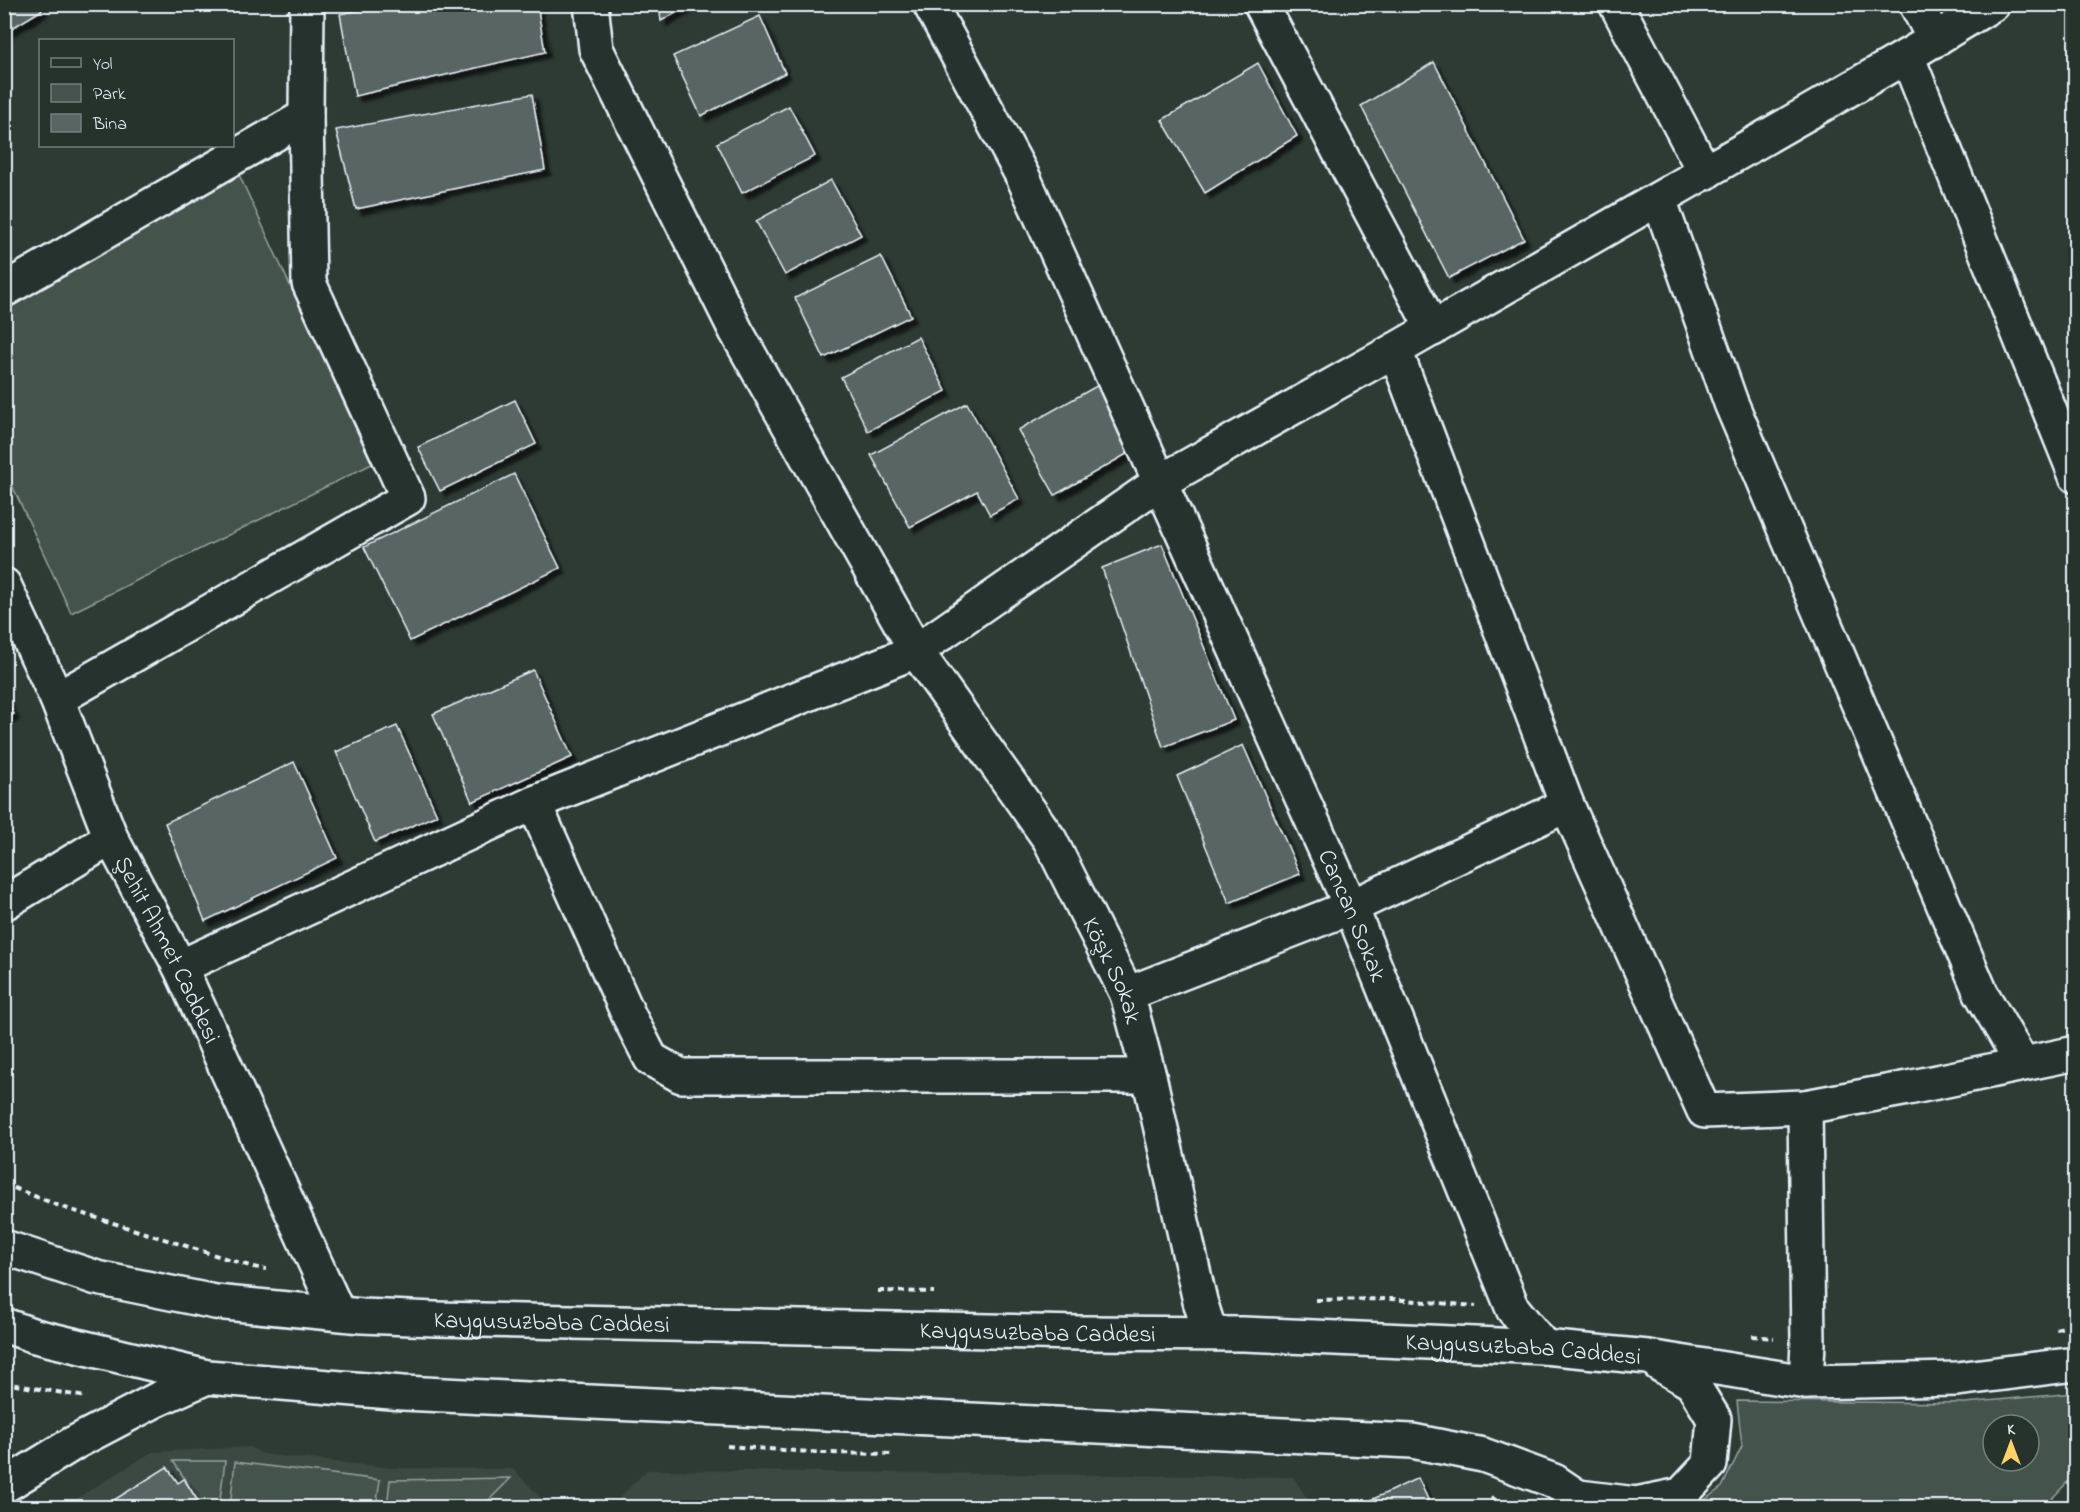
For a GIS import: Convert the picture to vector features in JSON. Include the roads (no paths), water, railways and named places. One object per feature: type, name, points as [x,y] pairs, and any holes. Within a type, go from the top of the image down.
[{"type":"street","points":[[57,699],[408,498],[309,283],[306,116],[307,4]]},
{"type":"street","name":"Köşk Sokak","points":[[591,4],[596,49],[726,310],[916,651],[1050,840],[1127,994],[1149,1076],[1200,1301],[1210,1333]]},
{"type":"street","name":"Cancan Sokak","points":[[930,4],[1024,179],[1351,907],[1513,1309],[1544,1347]]},
{"type":"street","points":[[1262,4],[1433,329]]},
{"type":"street","points":[[1616,4],[1705,173]]},
{"type":"street","points":[[1916,4],[1935,40]]},
{"type":"street","points":[[180,968],[534,803],[916,651],[1160,482],[1705,173],[1907,57],[1993,4]]},
{"type":"street","points":[[1907,57],[2072,460]]},
{"type":"street","points":[[4,290],[306,116]]},
{"type":"street","points":[[1659,199],[1731,403],[1981,993],[2022,1063]]},
{"type":"street","points":[[1395,350],[1567,805],[1704,1111],[1805,1107],[2076,1053]]},
{"type":"street","name":"Şehit Ahmet Caddesi","points":[[4,585],[57,699],[111,838],[180,968],[338,1313]]},
{"type":"street","points":[[534,803],[629,1016],[651,1059],[681,1076],[1149,1076]]},
{"type":"street","points":[[1127,994],[1351,907],[1567,805]]},
{"type":"street","points":[[4,903],[111,838]]},
{"type":"street","points":[[1805,1107],[1808,1343],[1806,1382]]},
{"type":"street","name":"Kaygusuzbaba Caddesi","points":[[4,1247],[97,1278],[215,1302],[435,1319],[1210,1333],[1544,1347],[1648,1357],[1806,1382],[1956,1379],[2076,1364]]},
{"type":"street","points":[[4,1325],[35,1336],[207,1377],[403,1393],[1412,1441],[1483,1455],[1554,1481],[1587,1502],[1636,1504],[1681,1494],[1710,1464],[1714,1419],[1692,1383],[1648,1357]]},
{"type":"street","points":[[4,1486],[74,1443],[156,1400],[207,1377]]}]
